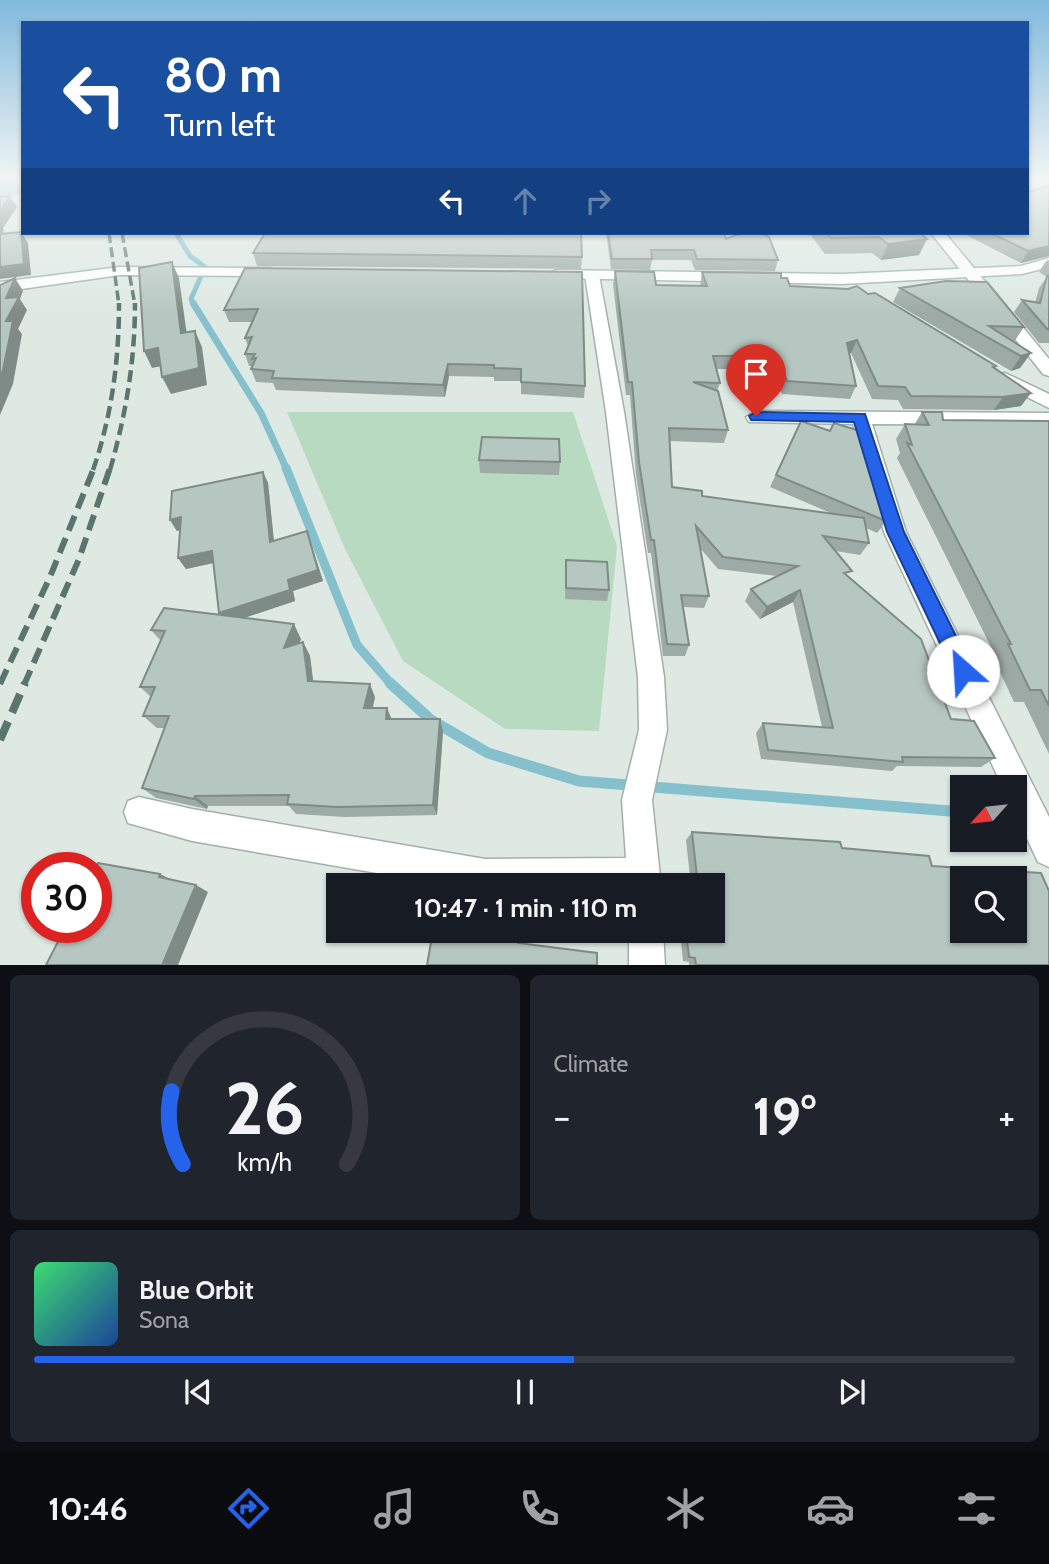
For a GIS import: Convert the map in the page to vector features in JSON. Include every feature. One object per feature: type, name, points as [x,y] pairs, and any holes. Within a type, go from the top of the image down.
[{"type":"street","points":[[940,235],[1049,370]]},
{"type":"street","points":[[538,274],[842,279],[1022,270],[1049,262]]},
{"type":"street","points":[[0,287],[120,271],[293,272]]},
{"type":"street","points":[[592,275],[626,492],[651,677],[653,730],[637,800],[644,873]]},
{"type":"street","points":[[842,279],[874,298]]},
{"type":"street","points":[[992,372],[1049,402]]},
{"type":"street","points":[[756,416],[1049,419]]},
{"type":"street","points":[[860,417],[895,532],[1032,809],[1048,849]]},
{"type":"street","points":[[139,811],[192,825],[473,873]]},
{"type":"street","points":[[646,943],[647,965]]},
{"type":"green space","points":[[287,412],[573,412],[617,546],[599,731],[505,729],[403,661],[345,549]]},
{"type":"building","points":[[1029,223],[1049,223],[1049,246],[1028,251],[995,235],[1029,235]]},
{"type":"building","points":[[21,232],[24,264],[0,267],[0,234]]},
{"type":"building","points":[[264,235],[581,235],[582,257],[253,253]]},
{"type":"building","points":[[608,235],[725,235],[726,239],[737,235],[765,235],[769,237],[778,260],[697,259],[694,250],[651,250],[652,259],[612,259]]},
{"type":"building","points":[[829,235],[922,235],[927,239],[888,244],[879,237],[831,238]]},
{"type":"building","points":[[172,262],[181,333],[195,331],[199,368],[162,377],[158,348],[144,351],[139,268]]},
{"type":"building","points":[[245,268],[582,272],[585,386],[521,382],[521,369],[494,368],[494,365],[448,364],[443,385],[272,378],[274,371],[251,369],[255,354],[245,354],[252,337],[245,338],[258,309],[224,310]]},
{"type":"building","points":[[615,271],[654,272],[656,285],[707,286],[702,272],[781,273],[781,278],[787,278],[790,286],[848,289],[857,286],[868,294],[875,293],[996,366],[993,367],[1031,393],[1003,397],[911,396],[905,387],[878,386],[857,340],[847,343],[856,386],[787,381],[778,359],[770,356],[713,356],[720,383],[693,382],[718,391],[728,430],[669,428],[672,487],[702,491],[702,496],[864,518],[869,543],[823,536],[852,571],[844,573],[921,639],[951,719],[974,721],[995,758],[902,757],[903,762],[768,750],[763,723],[833,728],[800,590],[767,607],[751,589],[798,566],[723,557],[696,526],[709,596],[681,595],[689,645],[667,644],[654,540],[651,540],[639,462],[632,382],[628,382]]},
{"type":"building","points":[[1047,276],[1049,330],[1022,300],[1040,303]]},
{"type":"building","points":[[15,278],[6,298],[19,297],[6,321],[13,321],[0,377],[0,285]]},
{"type":"building","points":[[946,281],[987,282],[1024,327],[989,326],[1031,353],[1021,356],[900,288]]},
{"type":"building","points":[[922,412],[942,412],[943,420],[1049,421],[1049,706],[1041,690],[1030,690],[1008,644],[1011,644],[907,443],[912,445],[905,424],[929,425]]},
{"type":"building","points":[[801,421],[830,431],[834,423],[863,432],[886,521],[776,475]]},
{"type":"building","points":[[482,437],[559,439],[560,462],[479,460]]},
{"type":"building","points":[[263,472],[270,542],[307,531],[318,570],[288,580],[290,590],[219,613],[212,551],[178,558],[181,517],[170,520],[172,491]]},
{"type":"building","points":[[566,560],[607,562],[609,590],[566,588]]},
{"type":"building","points":[[164,608],[294,624],[284,648],[303,642],[308,681],[370,684],[364,708],[387,708],[386,719],[440,719],[433,805],[337,807],[287,804],[289,795],[195,796],[194,799],[142,788],[169,716],[143,716],[155,687],[140,687],[165,631],[151,630]]},
{"type":"building","points":[[692,832],[840,842],[842,848],[929,856],[932,866],[950,867],[950,943],[1027,943],[1027,872],[1041,873],[1049,891],[1049,965],[696,965],[695,958],[689,957],[687,943],[725,943],[725,873],[697,873]]},
{"type":"building","points":[[112,865],[160,874],[159,877],[196,885],[163,963],[173,965],[46,965],[57,943],[112,943]]},
{"type":"building","points":[[431,943],[518,943],[597,953],[597,965],[427,965]]},
{"type":"waterway","points":[[177,235],[190,256],[205,267],[191,299],[193,303]]},
{"type":"waterway","points":[[193,303],[261,413],[287,470]]},
{"type":"waterway","points":[[286,468],[357,645],[391,684]]},
{"type":"waterway","points":[[391,684],[431,720],[488,753],[579,781],[950,811]]},
{"type":"waterway","points":[[1027,827],[1049,833]]},
{"type":"railway","points":[[109,235],[119,305]]},
{"type":"railway","points":[[122,235],[135,305]]},
{"type":"railway","points":[[93,470],[113,387],[119,305]]},
{"type":"railway","points":[[110,470],[128,387],[135,305]]},
{"type":"railway","points":[[0,684],[50,577],[94,468]]},
{"type":"railway","points":[[24,685],[79,559],[110,468]]},
{"type":"railway","points":[[0,740],[25,683]]},
{"type":"route","points":[[756,416],[860,417],[895,532],[963,671]]}]
